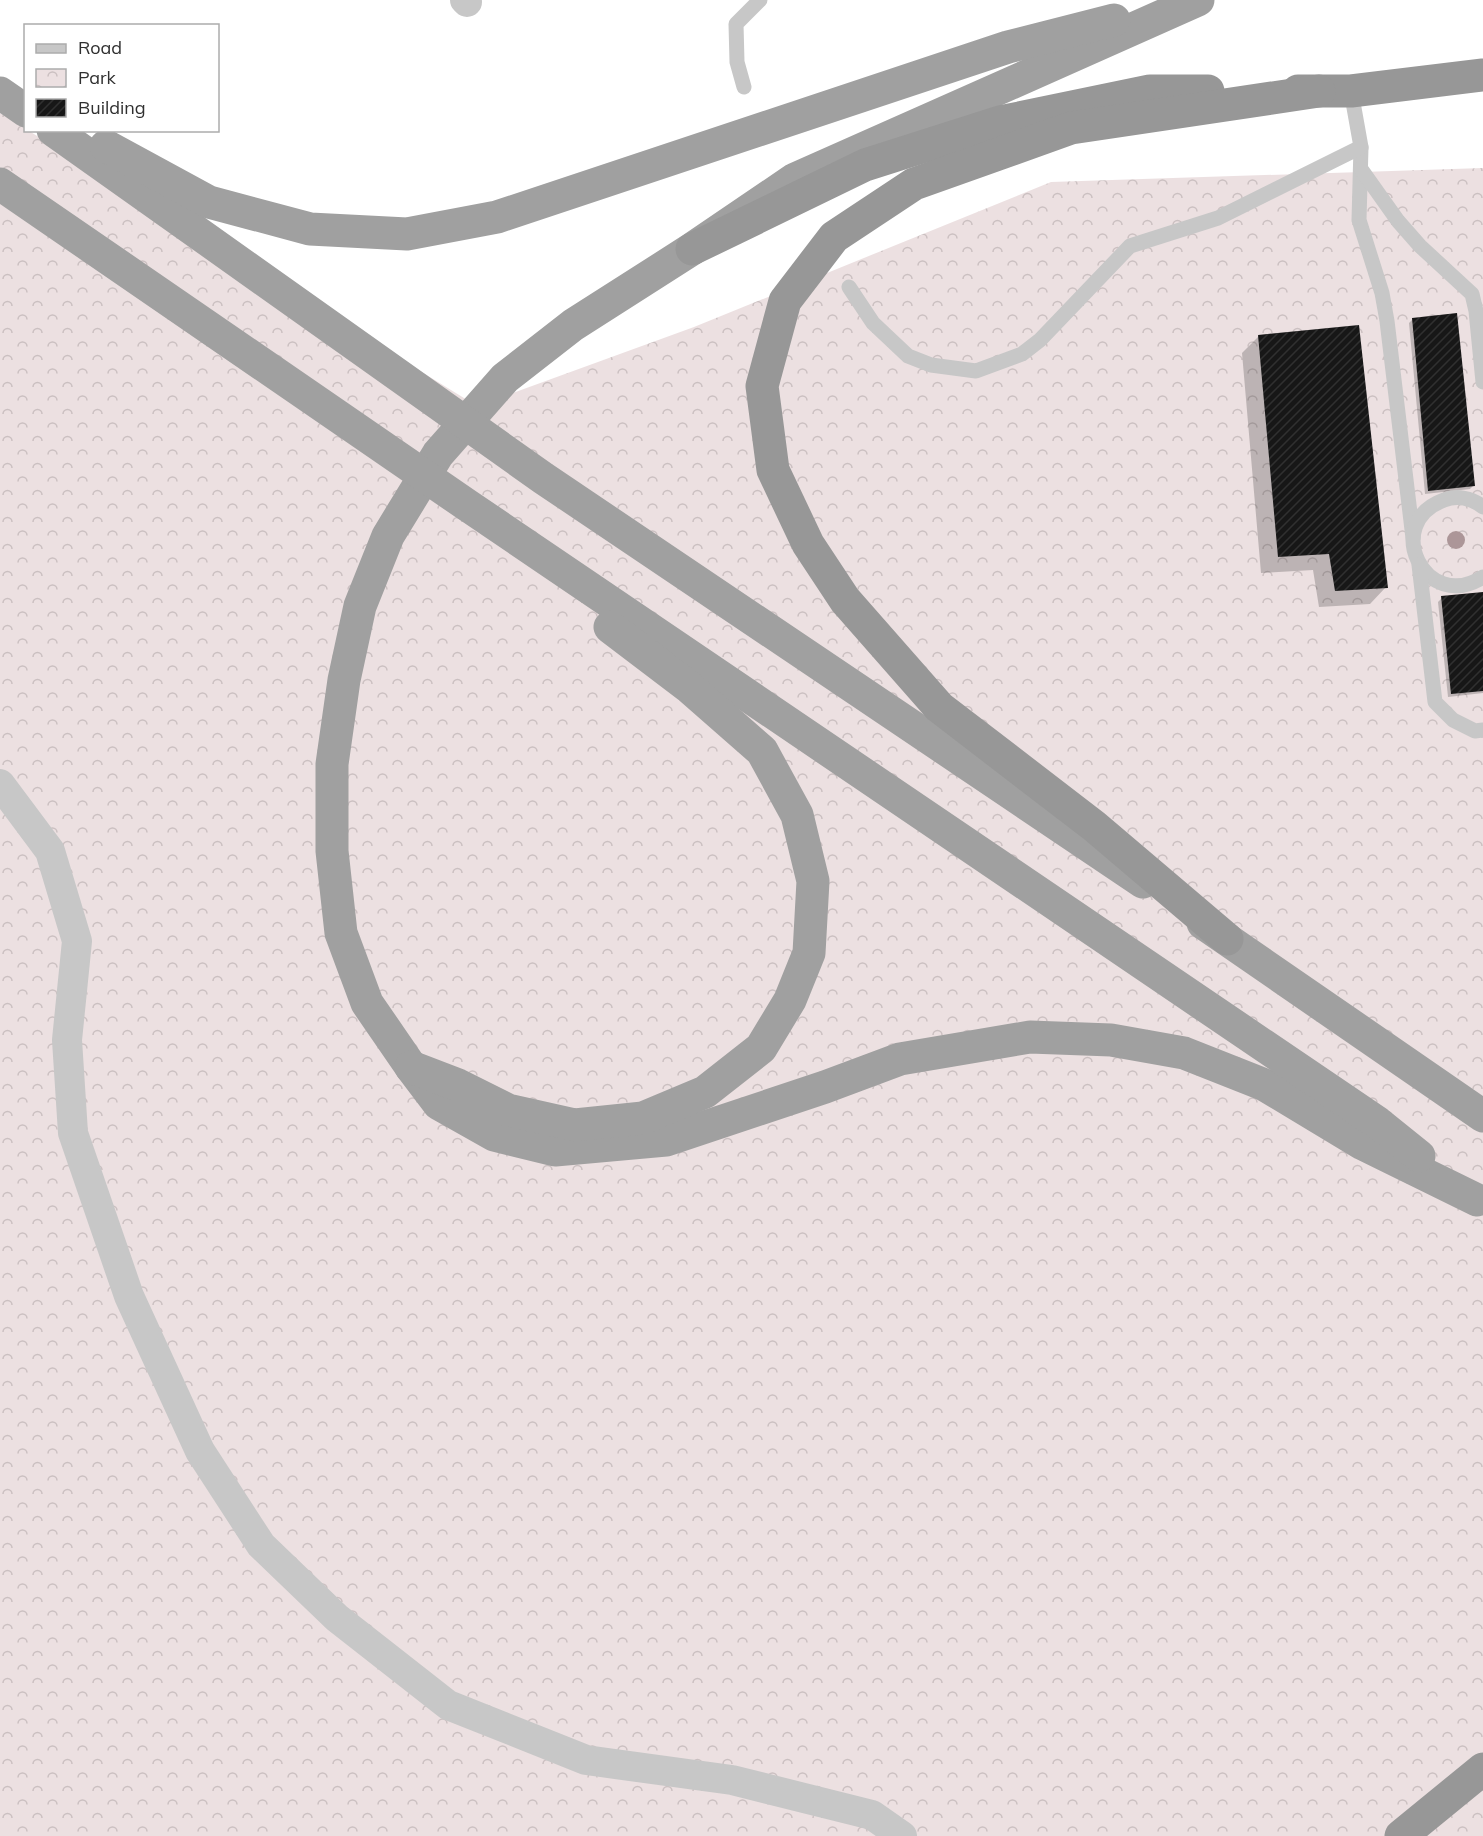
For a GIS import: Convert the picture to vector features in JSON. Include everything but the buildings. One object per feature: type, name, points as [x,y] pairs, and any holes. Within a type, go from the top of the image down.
[{"type":"highway","points":[[81,132],[208,202],[310,229],[406,234],[497,217],[1008,47],[1191,0]]},
{"type":"highway","points":[[1198,0],[795,179],[692,249],[573,325],[505,378],[438,454],[388,536],[360,606],[344,680],[332,765],[332,851],[341,933],[367,1003],[439,1104],[494,1135],[555,1150],[666,1140],[825,1087],[900,1059],[1030,1037],[1111,1040],[1184,1053],[1264,1085],[1363,1144],[1480,1202]]},
{"type":"highway","points":[[1227,939],[1094,826],[939,707],[845,600],[808,544],[773,470],[762,386],[785,301],[834,237],[914,184],[1071,128],[1335,91],[1483,75]]},
{"type":"highway","points":[[0,88],[24,101]]},
{"type":"highway","points":[[692,249],[865,165],[1000,122],[1150,91],[1335,91]]},
{"type":"highway","points":[[0,93],[24,110]]},
{"type":"highway","points":[[55,132],[543,478],[1227,939],[1483,1116]]},
{"type":"highway","points":[[0,184],[467,505],[1378,1123],[1480,1202]]},
{"type":"highway","points":[[411,1067],[458,1085],[508,1110],[575,1125],[643,1118],[705,1092],[760,1048],[790,1000],[809,953],[813,881],[797,815],[762,751],[689,687],[532,567],[467,505]]},
{"type":"highway","points":[[1401,1836],[1483,1769]]},
{"type":"street","points":[[0,784],[50,851],[77,941],[67,1040],[73,1133],[95,1198],[129,1296],[200,1451],[261,1545],[337,1618],[448,1706],[586,1760],[743,1783],[872,1815],[902,1836]]},
{"type":"lane","points":[[744,87],[737,62],[736,24],[760,0]]},
{"type":"lane","points":[[1335,91],[1361,147],[1359,220],[1382,293],[1387,321],[1413,552],[1419,565],[1440,583],[1454,586],[1468,585],[1483,577]]},
{"type":"lane","points":[[849,288],[873,323],[908,356],[931,365],[976,371],[1022,354],[1040,340],[1130,246],[1218,218],[1361,147]]},
{"type":"lane","points":[[1361,169],[1420,246],[1477,292],[1476,311],[1483,382]]},
{"type":"lane","points":[[1413,538],[1416,524],[1424,512],[1435,503],[1449,498],[1463,498],[1478,502],[1483,507]]},
{"type":"lane","points":[[1419,565],[1435,702],[1453,720],[1475,731],[1483,730]]},
{"type":"green space","points":[[0,113],[24,127],[24,132],[31,132],[477,406],[694,327],[1051,182],[1483,168],[1483,1836],[0,1836]]}]
